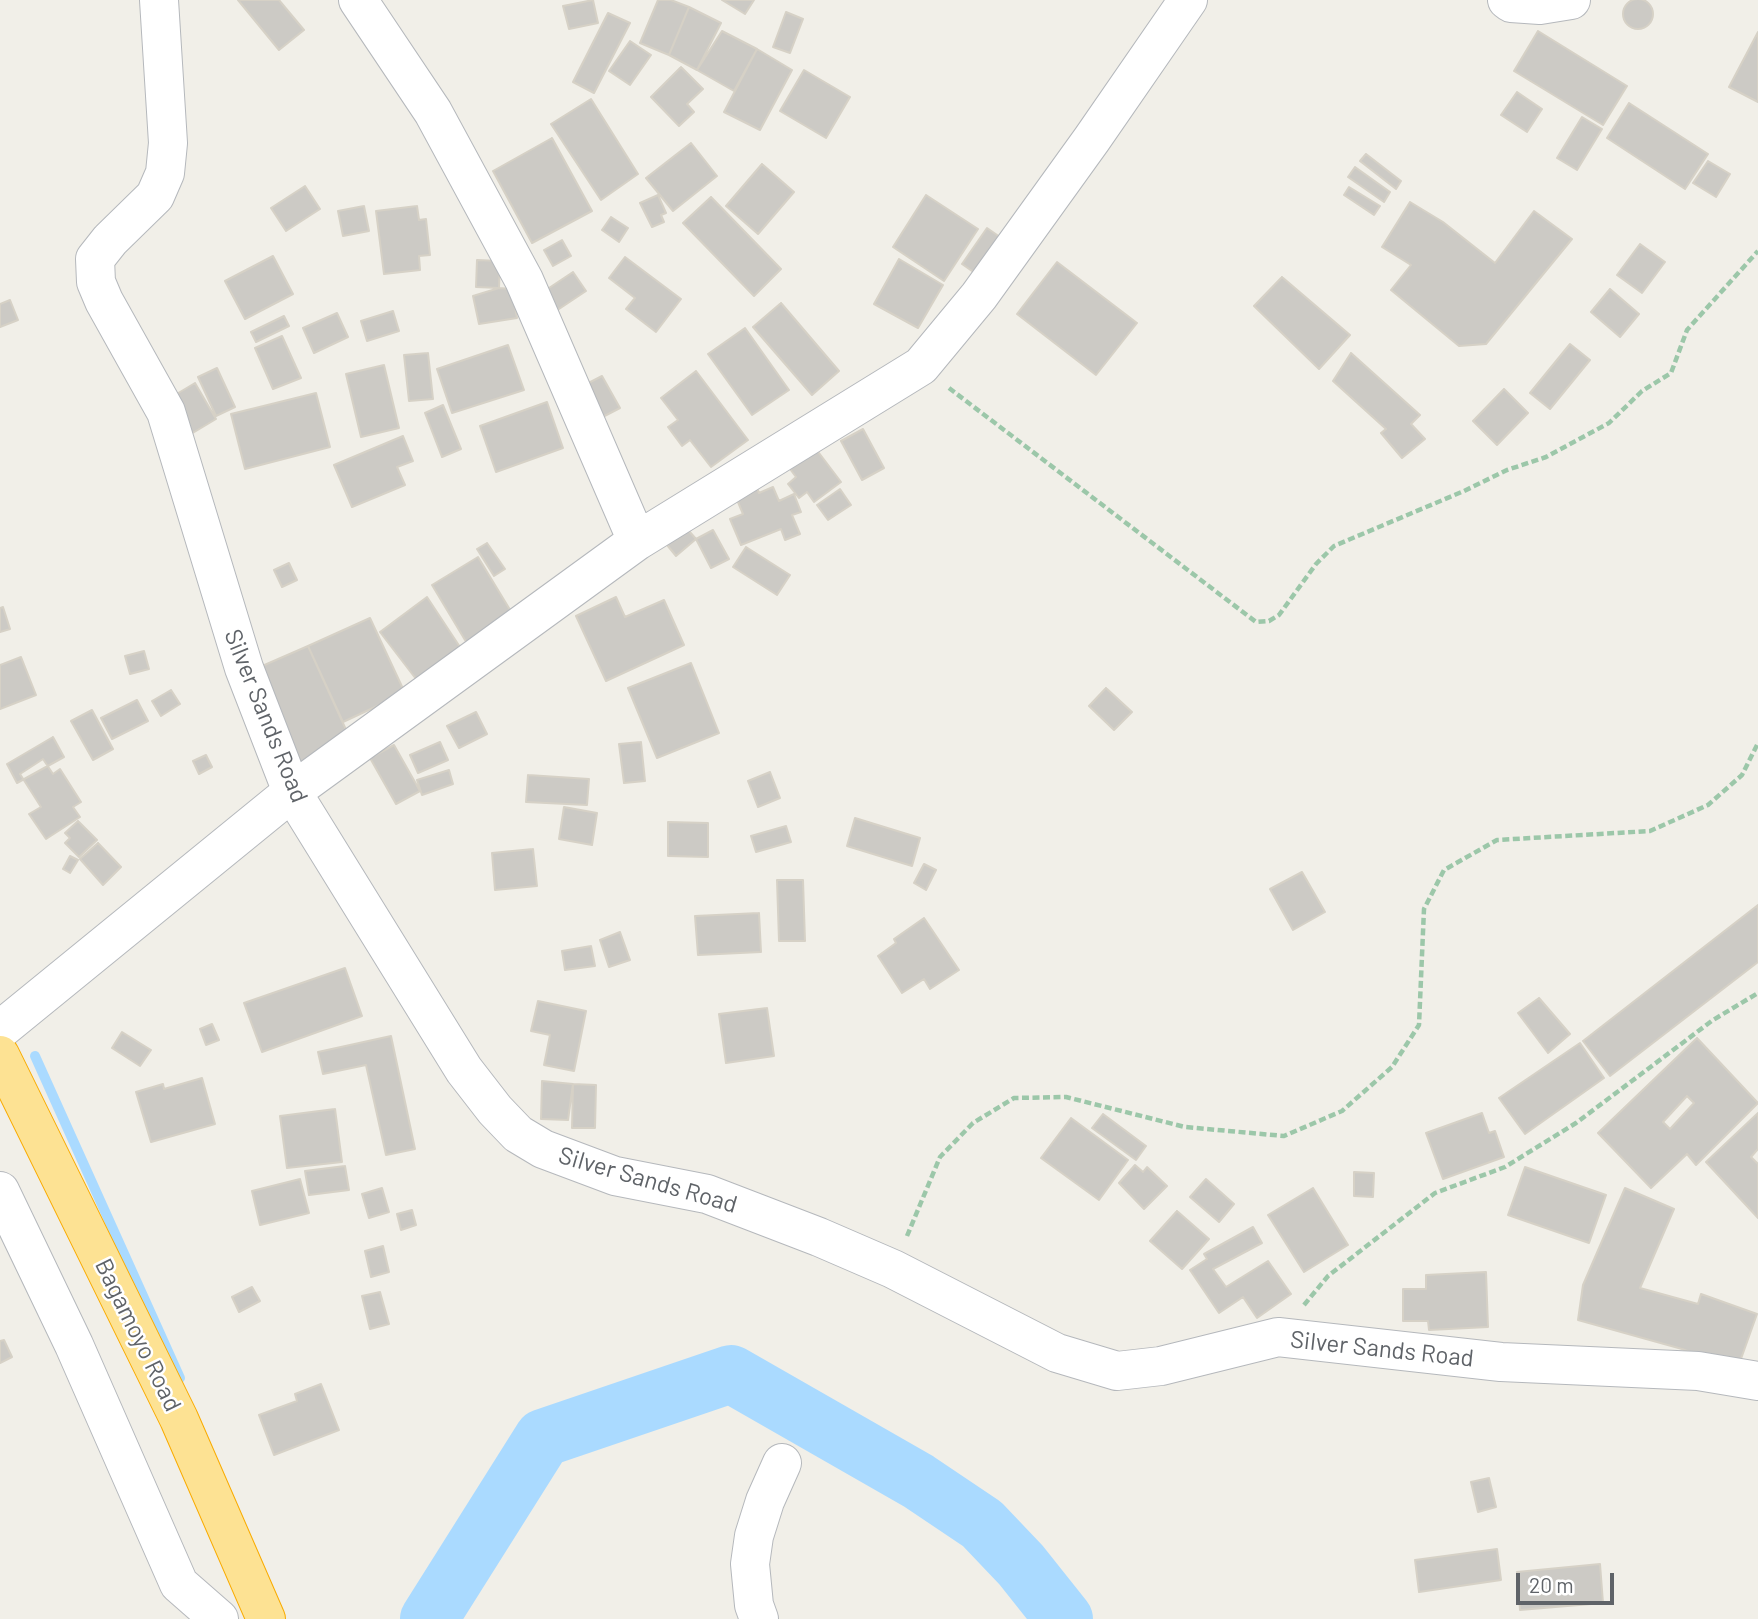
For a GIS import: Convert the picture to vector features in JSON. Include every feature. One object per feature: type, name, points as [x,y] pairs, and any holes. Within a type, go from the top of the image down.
[{"type":"highway","name":"Bagamoyo Road","points":[[0,1055],[179,1419],[265,1619]]},
{"type":"street","name":"Silver Sands Road","points":[[159,0],[168,143],[165,173],[155,196],[110,240],[95,259],[94,270],[104,301],[166,412],[240,656],[292,792],[464,1070],[495,1110],[518,1134],[543,1149],[615,1176],[707,1194],[819,1237],[893,1269],[1057,1353],[1117,1371],[1160,1366],[1278,1337],[1501,1362],[1698,1371],[1758,1381]]},
{"type":"street","points":[[358,0],[433,112],[524,280],[637,541]]},
{"type":"street","points":[[0,1030],[292,792],[637,541],[921,366],[979,296],[1188,0]]},
{"type":"street","points":[[1507,0],[1540,5],[1571,0]]},
{"type":"street","points":[[0,1191],[74,1345],[179,1584],[219,1619]]},
{"type":"street","points":[[759,1619],[754,1605],[750,1564],[754,1536],[765,1501],[782,1463]]},
{"type":"path","points":[[921,366],[1256,622],[1269,621],[1279,615],[1316,564],[1334,546],[1507,470],[1546,457],[1609,423],[1642,391],[1671,373],[1687,330],[1758,251]]},
{"type":"path","points":[[893,1269],[940,1157],[972,1124],[1014,1098],[1066,1097],[1185,1127],[1284,1136],[1342,1111],[1392,1067],[1419,1025],[1424,909],[1444,870],[1497,840],[1650,831],[1709,805],[1742,775],[1758,743]]},
{"type":"path","points":[[1278,1337],[1328,1276],[1435,1193],[1505,1167],[1564,1131],[1713,1020],[1758,993]]},
{"type":"building","points":[[1638,-1],[1649,3],[1653,14],[1649,25],[1638,29],[1627,25],[1623,14],[1627,3]]},
{"type":"building","points":[[238,0],[279,0],[304,30],[279,50]]},
{"type":"building","points":[[593,0],[598,23],[569,29],[563,6]]},
{"type":"building","points":[[658,0],[671,0],[689,7],[669,55],[640,43]]},
{"type":"building","points":[[722,0],[754,0],[745,14]]},
{"type":"building","points":[[689,7],[721,23],[697,70],[669,55]]},
{"type":"building","points":[[786,12],[803,19],[790,53],[773,47]]},
{"type":"building","points":[[608,13],[630,23],[594,93],[573,82]]},
{"type":"building","points":[[722,31],[757,49],[734,91],[697,70]]},
{"type":"building","points":[[1538,31],[1627,86],[1603,125],[1514,71]]},
{"type":"building","points":[[1758,32],[1758,102],[1729,87]]},
{"type":"building","points":[[630,41],[651,55],[630,85],[609,71]]},
{"type":"building","points":[[757,49],[792,70],[760,130],[724,112]]},
{"type":"building","points":[[681,67],[703,89],[687,104],[694,112],[679,126],[651,97]]},
{"type":"building","points":[[804,70],[850,97],[826,138],[780,111]]},
{"type":"building","points":[[1517,92],[1542,109],[1527,132],[1501,115]]},
{"type":"building","points":[[591,99],[638,174],[601,200],[551,124]]},
{"type":"building","points":[[1629,103],[1708,154],[1685,189],[1607,138]]},
{"type":"building","points":[[1582,117],[1602,129],[1577,170],[1557,158]]},
{"type":"building","points":[[552,138],[592,211],[532,243],[493,171]]},
{"type":"building","points":[[691,143],[717,176],[673,211],[646,178]]},
{"type":"building","points":[[1366,154],[1401,181],[1396,189],[1360,161]]},
{"type":"building","points":[[1708,161],[1730,174],[1716,197],[1693,183]]},
{"type":"building","points":[[762,164],[794,192],[758,234],[726,206]]},
{"type":"building","points":[[1355,167],[1390,192],[1384,202],[1348,177]]},
{"type":"building","points":[[305,186],[320,209],[286,231],[271,208]]},
{"type":"building","points":[[1349,187],[1380,206],[1374,215],[1344,195]]},
{"type":"building","points":[[658,195],[666,213],[661,215],[664,222],[652,227],[640,203]]},
{"type":"building","points":[[926,195],[978,229],[944,281],[893,247]]},
{"type":"building","points":[[711,197],[781,269],[754,296],[683,223]]},
{"type":"building","points":[[1410,202],[1443,222],[1495,263],[1534,211],[1572,239],[1486,344],[1459,346],[1391,290],[1411,265],[1382,247]]},
{"type":"building","points":[[364,206],[369,231],[343,236],[338,211]]},
{"type":"building","points":[[417,206],[419,220],[426,219],[430,255],[419,256],[420,270],[384,274],[376,211]]},
{"type":"building","points":[[611,217],[628,228],[619,242],[602,230]]},
{"type":"building","points":[[987,228],[1000,237],[982,278],[962,264]]},
{"type":"building","points":[[562,240],[571,256],[553,266],[544,250]]},
{"type":"building","points":[[1640,244],[1665,262],[1642,293],[1617,275]]},
{"type":"building","points":[[273,256],[293,294],[245,319],[225,281]]},
{"type":"building","points":[[625,257],[681,299],[656,332],[626,309],[635,298],[609,278]]},
{"type":"building","points":[[899,259],[943,285],[918,328],[874,304]]},
{"type":"building","points":[[477,260],[500,261],[499,288],[476,287]]},
{"type":"building","points":[[1057,262],[1137,323],[1096,375],[1017,314]]},
{"type":"building","points":[[573,272],[586,291],[550,315],[537,296]]},
{"type":"building","points":[[1282,277],[1350,335],[1319,369],[1254,306]]},
{"type":"building","points":[[499,288],[512,289],[517,318],[479,324],[473,296]]},
{"type":"building","points":[[1610,289],[1639,314],[1620,337],[1591,312]]},
{"type":"building","points":[[10,300],[18,320],[0,327],[0,304]]},
{"type":"building","points":[[781,303],[839,371],[812,395],[753,327]]},
{"type":"building","points":[[393,311],[399,331],[367,341],[361,321]]},
{"type":"building","points":[[337,313],[348,337],[314,353],[303,328]]},
{"type":"building","points":[[284,316],[289,326],[256,342],[251,332]]},
{"type":"building","points":[[745,328],[789,390],[752,415],[708,354]]},
{"type":"building","points":[[282,336],[301,378],[273,389],[255,348]]},
{"type":"building","points":[[1570,344],[1590,360],[1550,409],[1530,393]]},
{"type":"building","points":[[508,345],[524,390],[452,413],[437,369]]},
{"type":"building","points":[[428,353],[433,399],[409,401],[404,355]]},
{"type":"building","points":[[1351,353],[1420,415],[1411,424],[1425,439],[1402,458],[1381,433],[1386,429],[1333,381]]},
{"type":"building","points":[[384,365],[399,428],[361,437],[346,374]]},
{"type":"building","points":[[217,368],[235,407],[216,416],[198,377]]},
{"type":"building","points":[[696,371],[748,440],[711,467],[690,440],[682,446],[668,427],[678,420],[661,398]]},
{"type":"building","points":[[602,376],[620,408],[593,422],[575,390]]},
{"type":"building","points":[[195,383],[216,419],[191,434],[170,398]]},
{"type":"building","points":[[1504,389],[1528,413],[1497,445],[1473,421]]},
{"type":"building","points":[[316,393],[330,447],[245,469],[231,414]]},
{"type":"building","points":[[547,402],[563,448],[496,472],[480,426]]},
{"type":"building","points":[[443,405],[461,449],[442,457],[425,413]]},
{"type":"building","points":[[863,429],[884,468],[862,480],[841,441]]},
{"type":"building","points":[[403,436],[413,461],[397,467],[405,485],[352,507],[334,465]]},
{"type":"building","points":[[816,449],[841,482],[814,502],[807,492],[799,498],[788,484],[796,477],[790,469]]},
{"type":"building","points":[[756,486],[759,493],[773,487],[779,501],[794,494],[801,512],[792,515],[800,534],[785,540],[781,529],[741,545],[730,519],[743,514],[735,495]]},
{"type":"building","points":[[840,489],[851,505],[828,520],[817,505]]},
{"type":"building","points":[[682,523],[696,539],[676,556],[663,540]]},
{"type":"building","points":[[713,530],[729,559],[711,568],[696,539]]},
{"type":"building","points":[[487,543],[505,569],[494,576],[477,549]]},
{"type":"building","points":[[746,547],[790,575],[777,595],[733,567]]},
{"type":"building","points":[[478,557],[515,618],[468,645],[432,585]]},
{"type":"building","points":[[289,563],[297,580],[282,587],[274,570]]},
{"type":"building","points":[[427,597],[460,647],[416,679],[380,632]]},
{"type":"building","points":[[616,597],[625,617],[664,600],[684,645],[606,681],[576,616]]},
{"type":"building","points":[[3,607],[10,629],[0,632],[0,608]]},
{"type":"building","points":[[370,618],[405,693],[343,722],[308,646]]},
{"type":"building","points":[[308,646],[352,743],[297,770],[253,670]]},
{"type":"building","points":[[144,651],[149,669],[130,674],[125,656]]},
{"type":"building","points":[[21,657],[36,695],[0,709],[0,665]]},
{"type":"building","points":[[691,663],[719,733],[657,758],[628,688]]},
{"type":"building","points":[[1106,688],[1132,712],[1114,730],[1089,706]]},
{"type":"building","points":[[171,690],[180,704],[161,716],[152,701]]},
{"type":"building","points":[[137,700],[148,721],[112,739],[101,718]]},
{"type":"building","points":[[92,710],[113,749],[93,760],[71,721]]},
{"type":"building","points":[[476,712],[487,734],[459,748],[447,726]]},
{"type":"building","points":[[53,737],[64,757],[17,783],[7,764]]},
{"type":"building","points":[[440,742],[448,760],[418,773],[410,755]]},
{"type":"building","points":[[641,742],[645,781],[624,783],[619,744]]},
{"type":"building","points":[[394,745],[420,791],[396,804],[370,758]]},
{"type":"building","points":[[206,755],[212,767],[199,774],[193,761]]},
{"type":"building","points":[[43,759],[53,774],[60,769],[81,802],[73,807],[80,817],[46,839],[29,814],[41,807],[20,774]]},
{"type":"building","points":[[449,770],[453,784],[422,795],[417,780]]},
{"type":"building","points":[[770,772],[780,798],[758,807],[748,781]]},
{"type":"building","points":[[528,775],[589,779],[587,805],[526,802]]},
{"type":"building","points":[[564,807],[597,813],[592,845],[559,839]]},
{"type":"building","points":[[855,818],[920,838],[912,866],[847,846]]},
{"type":"building","points":[[78,821],[97,840],[79,857],[65,843],[70,838],[65,833]]},
{"type":"building","points":[[668,822],[708,823],[708,857],[668,856]]},
{"type":"building","points":[[786,826],[791,842],[756,852],[751,836]]},
{"type":"building","points":[[98,843],[121,867],[103,885],[80,859]]},
{"type":"building","points":[[533,849],[537,886],[495,890],[492,853]]},
{"type":"building","points":[[70,856],[78,860],[70,873],[63,869]]},
{"type":"building","points":[[924,864],[936,870],[926,890],[914,883]]},
{"type":"building","points":[[1302,872],[1325,912],[1293,930],[1270,889]]},
{"type":"building","points":[[777,880],[803,880],[805,941],[779,941]]},
{"type":"building","points":[[1758,905],[1758,962],[1610,1076],[1583,1041]]},
{"type":"building","points":[[759,913],[761,952],[698,955],[695,916]]},
{"type":"building","points":[[924,918],[959,970],[930,989],[924,979],[902,993],[878,956],[896,943],[894,939]]},
{"type":"building","points":[[620,932],[630,960],[609,967],[600,940]]},
{"type":"building","points":[[591,946],[595,966],[565,970],[562,951]]},
{"type":"building","points":[[345,968],[362,1016],[262,1052],[244,1003]]},
{"type":"building","points":[[1539,998],[1570,1034],[1548,1053],[1518,1013]]},
{"type":"building","points":[[538,1001],[586,1011],[574,1071],[544,1065],[550,1035],[531,1031]]},
{"type":"building","points":[[767,1008],[774,1056],[726,1063],[719,1014]]},
{"type":"building","points":[[212,1024],[219,1040],[206,1045],[200,1029]]},
{"type":"building","points":[[122,1032],[151,1050],[140,1066],[112,1048]]},
{"type":"building","points":[[391,1036],[415,1149],[386,1155],[366,1065],[323,1074],[318,1052]]},
{"type":"building","points":[[1697,1038],[1758,1103],[1696,1165],[1687,1154],[1651,1188],[1598,1133]],"holes":[[[1687,1096],[1694,1103],[1670,1129],[1663,1122]]]},
{"type":"building","points":[[1580,1043],[1604,1078],[1525,1134],[1499,1098]]},
{"type":"building","points":[[202,1078],[215,1124],[151,1142],[136,1092],[163,1084],[164,1089]]},
{"type":"building","points":[[542,1081],[573,1084],[568,1120],[541,1119]]},
{"type":"building","points":[[573,1084],[596,1085],[595,1128],[572,1128]]},
{"type":"building","points":[[335,1109],[342,1162],[287,1168],[280,1116]]},
{"type":"building","points":[[1482,1113],[1489,1133],[1495,1131],[1504,1157],[1443,1179],[1426,1133]]},
{"type":"building","points":[[1758,1113],[1758,1149],[1751,1157],[1758,1164],[1758,1218],[1706,1162]]},
{"type":"building","points":[[1103,1114],[1146,1146],[1136,1160],[1092,1128]]},
{"type":"building","points":[[1071,1118],[1128,1160],[1099,1200],[1041,1158]]},
{"type":"building","points":[[1135,1165],[1143,1172],[1147,1167],[1167,1186],[1144,1209],[1119,1183]]},
{"type":"building","points":[[345,1166],[349,1190],[309,1195],[305,1171]]},
{"type":"building","points":[[1525,1167],[1606,1195],[1589,1243],[1508,1215]]},
{"type":"building","points":[[1354,1172],[1374,1173],[1373,1197],[1354,1196]]},
{"type":"building","points":[[300,1179],[309,1213],[260,1225],[252,1191]]},
{"type":"building","points":[[1206,1179],[1234,1204],[1219,1222],[1190,1197]]},
{"type":"building","points":[[382,1188],[389,1212],[369,1218],[362,1194]]},
{"type":"building","points":[[1313,1188],[1348,1245],[1304,1272],[1268,1215]]},
{"type":"building","points":[[1625,1188],[1674,1209],[1640,1288],[1698,1304],[1701,1294],[1757,1314],[1737,1370],[1682,1349],[1578,1320],[1583,1285]]},
{"type":"building","points":[[412,1210],[416,1225],[401,1230],[397,1214]]},
{"type":"building","points":[[1177,1211],[1209,1239],[1182,1269],[1150,1241]]},
{"type":"building","points":[[1253,1227],[1262,1243],[1213,1269],[1226,1287],[1268,1261],[1291,1294],[1257,1318],[1243,1297],[1219,1313],[1190,1270],[1207,1259],[1204,1254]]},
{"type":"building","points":[[383,1246],[389,1272],[371,1277],[365,1251]]},
{"type":"building","points":[[1486,1272],[1488,1327],[1429,1330],[1428,1321],[1403,1321],[1403,1289],[1426,1289],[1426,1275]]},
{"type":"building","points":[[252,1287],[260,1301],[239,1312],[232,1297]]},
{"type":"building","points":[[380,1292],[389,1324],[370,1329],[362,1296]]},
{"type":"building","points":[[4,1340],[12,1357],[0,1363],[0,1341]]},
{"type":"building","points":[[321,1384],[339,1430],[274,1455],[259,1415],[297,1401],[295,1394]]},
{"type":"building","points":[[1489,1478],[1496,1507],[1478,1512],[1471,1482]]},
{"type":"building","points":[[1497,1549],[1501,1580],[1419,1592],[1415,1560]]},
{"type":"building","points":[[1600,1564],[1603,1603],[1520,1610],[1517,1572]]},
{"type":"waterway","points":[[35,1056],[180,1378]]},
{"type":"waterway","points":[[429,1619],[543,1438],[731,1374],[918,1481],[982,1524],[1021,1565],[1064,1619]]}]
